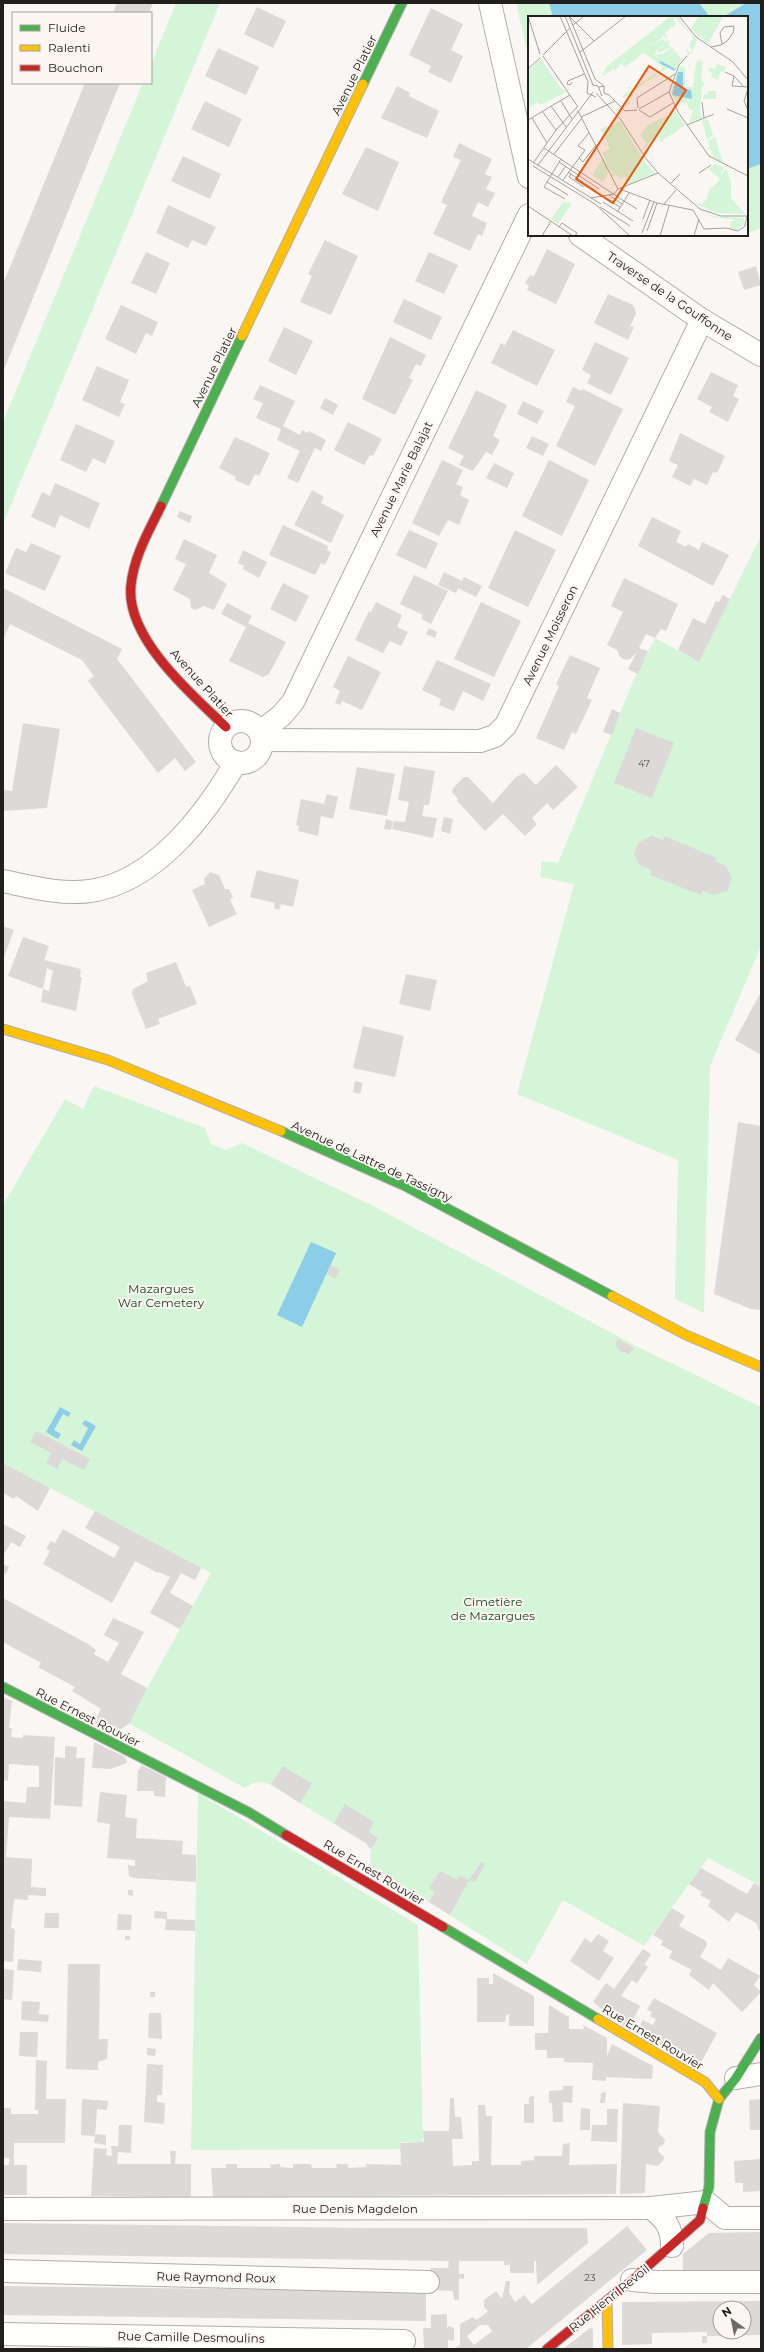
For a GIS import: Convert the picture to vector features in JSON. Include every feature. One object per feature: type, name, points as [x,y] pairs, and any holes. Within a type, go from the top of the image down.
[{"type":"street","name":"Avenue Platier","points":[[226,727],[170,668],[140,629],[132,605],[130,582],[139,552],[402,3]]},
{"type":"street","points":[[490,3],[528,173]]},
{"type":"street","name":"Avenue Marie Balajat","points":[[261,736],[293,702],[528,217]]},
{"type":"street","name":"Traverse de la Gouffonne","points":[[581,236],[702,320],[761,355]]},
{"type":"street","name":"Avenue Moisseron","points":[[261,736],[480,741],[495,736],[506,725],[702,320]]},
{"type":"street","points":[[240,721],[248,722],[261,736],[257,755],[244,763],[236,762],[228,758],[222,748],[222,734],[226,727],[240,721]]},
{"type":"street","points":[[3,881],[62,892],[91,891],[117,884],[139,873],[184,836],[223,786],[236,762]]},
{"type":"street","name":"Avenue de Lattre de Tassigny","points":[[3,1029],[108,1060],[306,1141],[405,1186],[686,1335],[761,1367]]},
{"type":"street","name":"Rue Ernest Rouvier","points":[[3,1687],[250,1813],[705,2082],[719,2099]]},
{"type":"street","name":"Rue Henri Revoil","points":[[546,2349],[607,2301],[672,2246],[700,2220],[709,2187],[710,2132],[719,2099],[736,2078],[761,2038]]},
{"type":"street","points":[[736,2078],[761,2074]]},
{"type":"street","points":[[706,2202],[725,2218],[761,2218]]},
{"type":"street","name":"Rue Denis Magdelon","points":[[3,2209],[651,2208],[706,2202]]},
{"type":"street","points":[[651,2208],[668,2223],[672,2236],[672,2246]]},
{"type":"street","name":"Rue Raymond Roux","points":[[3,2271],[428,2282]]},
{"type":"street","points":[[632,2280],[656,2282],[761,2282]]},
{"type":"street","points":[[607,2301],[608,2349]]},
{"type":"street","name":"Rue Camille Desmoulins","points":[[3,2334],[404,2341]]},
{"type":"green space","points":[[176,3],[220,3],[3,524],[3,422],[143,84],[152,84],[152,62]]},
{"type":"green space","points":[[516,3],[761,3],[761,228],[748,234],[748,16],[528,16],[528,55]]},
{"type":"green space","points":[[761,536],[761,946],[710,1066],[704,1313],[675,1299],[678,1160],[517,1094],[574,884],[540,877],[542,861],[558,863],[632,684],[655,638],[699,662]]},
{"type":"green space","name":"Cimetière de Mazargues","points":[[94,1086],[205,1128],[211,1144],[226,1150],[242,1143],[377,1208],[638,1347],[761,1407],[761,1886],[708,1858],[644,1946],[563,1900],[527,1964],[370,1865],[371,1850],[365,1843],[271,1785],[264,1782],[258,1782],[245,1788],[128,1723],[211,1573],[3,1463],[3,1205],[65,1099],[83,1109]]},
{"type":"green space","points":[[198,1793],[418,1925],[423,2142],[400,2142],[400,2149],[191,2150]]},
{"type":"water","points":[[549,3],[699,3],[709,16],[553,16]]},
{"type":"water","points":[[746,3],[761,3],[761,164],[748,169],[748,16],[725,16]]},
{"type":"water","points":[[311,1242],[336,1253],[302,1327],[277,1315]]},
{"type":"water","points":[[60,1407],[71,1413],[68,1417],[63,1414],[54,1430],[61,1434],[58,1439],[46,1432]]},
{"type":"water","points":[[85,1420],[96,1426],[82,1451],[71,1445],[74,1440],[80,1444],[88,1428],[82,1424]]},
{"type":"building","points":[[117,3],[153,3],[149,12],[113,12]]},
{"type":"building","points":[[257,7],[286,21],[273,48],[244,34]]},
{"type":"building","points":[[431,8],[463,24],[451,50],[463,56],[451,83],[428,72],[431,66],[409,55]]},
{"type":"building","points":[[218,48],[259,67],[246,95],[205,76]]},
{"type":"building","points":[[85,84],[120,84],[3,372],[3,284]]},
{"type":"building","points":[[397,86],[410,93],[409,96],[439,111],[427,138],[381,118]]},
{"type":"building","points":[[205,101],[242,119],[229,147],[191,129]]},
{"type":"building","points":[[459,143],[492,159],[485,174],[492,177],[486,189],[495,193],[488,207],[478,202],[474,211],[472,216],[487,223],[482,236],[478,234],[470,251],[433,234],[447,205],[441,202],[461,160],[453,157]]},
{"type":"building","points":[[366,147],[399,162],[378,211],[342,194]]},
{"type":"building","points":[[183,156],[221,174],[210,199],[171,181]]},
{"type":"building","points":[[168,205],[216,227],[206,246],[192,240],[188,248],[156,233]]},
{"type":"building","points":[[325,240],[358,256],[331,315],[300,302],[312,276],[308,274]]},
{"type":"building","points":[[547,249],[575,264],[556,304],[527,290],[529,286],[525,283],[530,275],[534,276]]},
{"type":"building","points":[[146,252],[170,263],[156,294],[131,283]]},
{"type":"building","points":[[429,252],[458,265],[444,294],[415,281]]},
{"type":"building","points":[[756,266],[761,285],[744,290],[738,272]]},
{"type":"building","points":[[608,294],[633,305],[635,309],[636,314],[630,326],[634,327],[628,340],[594,323]]},
{"type":"building","points":[[404,299],[442,317],[431,340],[393,322]]},
{"type":"building","points":[[121,305],[158,322],[152,336],[146,333],[136,354],[105,339]]},
{"type":"building","points":[[284,327],[313,341],[296,375],[268,361]]},
{"type":"building","points":[[513,330],[555,350],[537,386],[491,363],[501,343],[505,345]]},
{"type":"building","points":[[390,337],[426,355],[421,366],[416,364],[409,378],[413,380],[395,415],[362,399]]},
{"type":"building","points":[[595,342],[629,358],[611,395],[587,383],[591,375],[582,370]]},
{"type":"building","points":[[97,366],[129,380],[120,402],[125,404],[119,417],[82,400]]},
{"type":"building","points":[[711,372],[738,385],[733,396],[739,399],[728,422],[709,412],[712,407],[697,399]]},
{"type":"building","points":[[260,385],[295,401],[283,426],[300,435],[302,430],[308,433],[309,431],[326,440],[321,451],[315,448],[298,483],[287,478],[300,451],[277,440],[281,429],[256,418],[263,403],[253,399]]},
{"type":"building","points":[[573,387],[582,391],[583,389],[623,409],[595,466],[556,446],[575,406],[566,402]]},
{"type":"building","points":[[476,390],[507,405],[493,436],[500,440],[492,455],[486,452],[473,471],[459,465],[464,456],[448,448]]},
{"type":"building","points":[[325,398],[338,405],[333,415],[320,408]]},
{"type":"building","points":[[523,401],[544,411],[537,424],[517,414]]},
{"type":"building","points":[[348,422],[382,439],[373,456],[370,455],[364,465],[334,450]]},
{"type":"building","points":[[76,424],[115,441],[105,464],[93,458],[86,472],[60,460]]},
{"type":"building","points":[[680,433],[725,456],[717,473],[713,472],[707,485],[694,479],[690,486],[672,477],[678,465],[669,461]]},
{"type":"building","points":[[532,436],[549,444],[543,456],[526,448]]},
{"type":"building","points":[[235,437],[270,453],[259,476],[255,474],[249,486],[235,480],[236,477],[219,468]]},
{"type":"building","points":[[442,460],[463,470],[456,484],[463,487],[460,495],[469,500],[459,525],[448,520],[439,536],[412,523]]},
{"type":"building","points":[[549,460],[589,480],[562,536],[522,516]]},
{"type":"building","points":[[494,463],[514,473],[507,488],[486,478]]},
{"type":"building","points":[[55,483],[100,503],[89,529],[60,515],[55,528],[31,517],[42,492],[50,496]]},
{"type":"building","points":[[312,490],[324,497],[321,503],[344,515],[331,543],[294,525]]},
{"type":"building","points":[[180,511],[192,516],[190,523],[177,517]]},
{"type":"building","points":[[652,517],[681,531],[676,542],[686,547],[688,544],[699,550],[702,542],[729,555],[713,586],[638,546]]},
{"type":"building","points":[[283,525],[328,546],[327,550],[331,552],[327,561],[325,565],[321,563],[315,575],[269,555]]},
{"type":"building","points":[[409,530],[438,543],[426,569],[396,555]]},
{"type":"building","points":[[515,530],[556,550],[528,607],[488,588]]},
{"type":"building","points":[[184,539],[217,555],[209,573],[227,584],[214,610],[204,606],[195,610],[191,608],[190,599],[173,590],[186,564],[175,559]]},
{"type":"building","points":[[31,543],[61,556],[45,591],[5,573],[16,548],[26,552]]},
{"type":"building","points":[[243,550],[267,562],[259,578],[243,569],[244,566],[238,563]]},
{"type":"building","points":[[444,572],[462,581],[464,577],[482,586],[476,597],[458,588],[456,593],[438,585]]},
{"type":"building","points":[[414,575],[448,591],[431,624],[421,619],[423,615],[400,604]]},
{"type":"building","points":[[624,578],[678,604],[666,631],[661,629],[655,638],[646,634],[639,648],[648,651],[638,674],[628,669],[637,652],[630,659],[625,660],[620,657],[617,650],[607,645],[623,612],[611,606]]},
{"type":"building","points":[[283,583],[309,596],[296,622],[270,609]]},
{"type":"building","points":[[3,588],[122,649],[117,659],[196,762],[185,771],[175,758],[158,773],[88,681],[94,676],[82,660],[10,624],[3,640]]},
{"type":"building","points":[[723,595],[730,599],[699,662],[678,650],[693,618],[705,624],[716,601],[719,602]]},
{"type":"building","points":[[376,602],[402,615],[397,627],[408,632],[401,646],[390,641],[383,653],[355,640],[369,611],[371,612]]},
{"type":"building","points":[[481,602],[521,621],[494,677],[454,659]]},
{"type":"building","points":[[227,603],[252,616],[248,623],[286,642],[269,674],[263,677],[229,661],[246,627],[221,614]]},
{"type":"building","points":[[429,628],[437,632],[435,638],[426,634]]},
{"type":"building","points":[[570,655],[600,668],[587,698],[592,700],[576,734],[572,732],[564,750],[536,738],[559,686],[556,684]]},
{"type":"building","points":[[348,656],[381,672],[362,710],[342,701],[340,705],[335,703],[340,691],[333,687]]},
{"type":"building","points":[[437,660],[491,684],[483,701],[463,691],[454,711],[439,705],[441,699],[422,690]]},
{"type":"building","points":[[612,709],[620,713],[612,735],[603,732]]},
{"type":"building","points":[[23,723],[60,729],[47,808],[3,811],[3,790],[12,791]]},
{"type":"building","points":[[636,728],[674,743],[652,798],[614,783]]},
{"type":"building","points":[[556,765],[578,787],[553,810],[547,803],[532,818],[537,824],[525,836],[503,814],[485,831],[457,801],[458,799],[452,792],[453,788],[464,777],[468,777],[493,803],[516,777],[524,773],[536,785]]},
{"type":"building","points":[[404,766],[435,771],[429,805],[424,805],[422,816],[437,818],[433,838],[392,829],[394,821],[405,822],[409,802],[398,800]]},
{"type":"building","points":[[357,767],[395,774],[387,816],[349,809]]},
{"type":"building","points":[[327,794],[338,797],[333,819],[321,816],[318,836],[298,831],[299,826],[296,825],[301,799],[324,804]]},
{"type":"building","points":[[444,817],[453,819],[450,834],[441,831]]},
{"type":"building","points":[[386,819],[393,821],[391,830],[384,829]]},
{"type":"building","points":[[652,836],[663,840],[664,836],[717,858],[715,861],[726,866],[732,878],[727,891],[714,895],[703,891],[701,895],[650,875],[651,870],[639,865],[634,854],[639,842]]},
{"type":"building","points":[[257,870],[299,880],[293,907],[281,904],[279,910],[274,908],[275,903],[250,897]]},
{"type":"building","points":[[210,872],[219,875],[225,889],[229,889],[233,897],[230,900],[237,914],[209,927],[192,890],[205,884],[204,879]]},
{"type":"building","points":[[3,926],[14,930],[3,960]]},
{"type":"building","points":[[23,937],[49,946],[44,960],[81,969],[80,977],[82,977],[76,1011],[41,1002],[43,989],[8,976]],"holes":[[[47,968],[53,971],[49,991],[43,989]]]},
{"type":"building","points":[[176,962],[186,987],[190,986],[197,1004],[158,1019],[160,1024],[146,1029],[132,994],[133,989],[148,981],[146,973]]},
{"type":"building","points":[[406,974],[437,980],[430,1011],[399,1004]]},
{"type":"building","points":[[761,992],[761,1055],[735,1040]]},
{"type":"building","points":[[363,1026],[404,1036],[395,1077],[353,1068]]},
{"type":"building","points":[[355,1081],[363,1083],[360,1094],[353,1092]]},
{"type":"building","points":[[738,1122],[761,1126],[761,1310],[751,1309],[714,1294]]},
{"type":"building","points":[[331,1265],[340,1270],[335,1279],[327,1274]]},
{"type":"building","points":[[618,1339],[634,1348],[630,1354],[620,1351],[615,1345]]},
{"type":"building","points":[[36,1431],[90,1459],[84,1470],[62,1459],[57,1469],[46,1463],[51,1453],[30,1442]]},
{"type":"building","points":[[3,1463],[50,1488],[38,1511],[16,1496],[14,1499],[3,1493]]},
{"type":"building","points":[[95,1511],[201,1568],[195,1580],[181,1573],[170,1593],[193,1606],[180,1629],[150,1613],[170,1577],[159,1572],[158,1573],[135,1561],[112,1603],[43,1564],[50,1551],[46,1549],[51,1541],[55,1543],[63,1529],[114,1558],[120,1547],[85,1528]]},
{"type":"building","points":[[3,1524],[26,1536],[20,1547],[11,1542],[5,1553],[3,1552]]},
{"type":"building","points":[[3,1564],[9,1567],[6,1574],[3,1572]]},
{"type":"building","points":[[3,1598],[88,1644],[96,1650],[94,1654],[108,1662],[119,1643],[104,1635],[113,1618],[144,1632],[121,1674],[147,1688],[129,1724],[115,1732],[94,1722],[101,1709],[72,1691],[75,1687],[38,1667],[41,1663],[3,1642]]},
{"type":"building","points":[[3,1697],[12,1701],[9,1728],[12,1728],[11,1737],[23,1738],[23,1735],[55,1737],[50,1819],[9,1817],[6,1857],[32,1859],[31,1887],[46,1888],[46,1896],[28,1895],[28,1900],[14,1899],[11,1928],[15,1929],[13,1962],[3,1961],[3,1801],[26,1803],[27,1787],[39,1787],[39,1766],[9,1764],[8,1781],[3,1780]]},
{"type":"building","points":[[94,1742],[125,1757],[127,1763],[111,1769],[92,1768]]},
{"type":"building","points":[[65,1746],[77,1747],[76,1758],[85,1758],[82,1807],[54,1805],[55,1757],[65,1758]]},
{"type":"building","points":[[141,1765],[166,1777],[165,1797],[154,1796],[154,1791],[137,1791],[138,1769],[140,1770]]},
{"type":"building","points":[[283,1766],[312,1784],[300,1803],[271,1784]]},
{"type":"building","points":[[100,1792],[127,1795],[125,1817],[137,1819],[136,1838],[183,1841],[182,1854],[196,1855],[196,1882],[134,1878],[129,1876],[128,1865],[135,1866],[135,1860],[107,1858],[110,1824],[97,1822]]},
{"type":"building","points":[[345,1804],[374,1822],[369,1832],[378,1838],[371,1849],[366,1843],[334,1823]]},
{"type":"building","points":[[481,1862],[485,1865],[475,1882],[472,1880],[468,1882],[450,1915],[429,1902],[435,1892],[429,1888],[440,1871],[457,1880],[460,1876],[469,1880]]},
{"type":"building","points":[[701,1868],[747,1894],[754,1883],[761,1887],[761,1935],[756,1923],[736,1912],[729,1922],[708,1906],[711,1901],[700,1895],[702,1892],[689,1884]]},
{"type":"building","points":[[128,1890],[133,1890],[133,1896],[128,1895]]},
{"type":"building","points":[[672,1908],[685,1916],[679,1926],[706,1941],[707,1945],[700,1957],[721,1970],[728,1958],[760,1976],[754,1985],[761,1992],[742,2012],[713,1983],[709,1990],[689,1975],[692,1970],[669,1958],[672,1951],[661,1945],[663,1941],[653,1935]]},
{"type":"building","points":[[155,1911],[167,1912],[167,1919],[154,1918]]},
{"type":"building","points":[[45,1913],[59,1913],[59,1928],[44,1928]]},
{"type":"building","points":[[118,1914],[132,1915],[131,1930],[117,1930]]},
{"type":"building","points":[[166,1919],[195,1920],[195,1931],[165,1930]]},
{"type":"building","points":[[598,1934],[609,1941],[603,1951],[614,1958],[599,1981],[570,1961],[585,1938],[591,1943]]},
{"type":"building","points":[[125,1936],[130,1936],[130,1940],[125,1940]]},
{"type":"building","points":[[643,1949],[651,1954],[645,1964],[640,1961],[648,1967],[637,1983],[632,1980],[621,1996],[640,2006],[628,2030],[593,2002],[606,1983],[614,1989]]},
{"type":"building","points":[[18,1959],[42,1961],[41,1972],[17,1970]]},
{"type":"building","points":[[68,1964],[100,1964],[99,2039],[108,2039],[107,2059],[98,2062],[98,2070],[66,2069]]},
{"type":"building","points":[[3,1969],[14,1970],[12,2000],[3,1999]]},
{"type":"building","points":[[493,1973],[534,1996],[534,2026],[509,2026],[509,2014],[506,2015],[505,2022],[477,2022],[477,1978],[489,1978],[489,1984],[493,1984]]},
{"type":"building","points":[[150,1992],[155,1992],[155,1997],[150,1997]]},
{"type":"building","points":[[654,1998],[717,2033],[699,2066],[648,2038],[635,2034],[643,2020],[653,2025],[656,2019],[650,2016],[652,2012],[647,2010]]},
{"type":"building","points":[[22,2001],[40,2002],[39,2014],[49,2015],[48,2022],[21,2020]]},
{"type":"building","points":[[549,2005],[569,2017],[569,2029],[584,2029],[583,2025],[607,2038],[607,2056],[612,2044],[653,2066],[652,2079],[606,2077],[606,2081],[592,2080],[593,2063],[564,2062],[564,2058],[547,2058],[547,2050],[535,2050],[535,2033],[548,2033]]},
{"type":"building","points":[[149,2013],[161,2013],[162,2039],[148,2038]]},
{"type":"building","points":[[20,2032],[38,2032],[37,2057],[19,2056]]},
{"type":"building","points":[[147,2048],[156,2049],[155,2056],[147,2055]]},
{"type":"building","points":[[36,2060],[47,2061],[46,2099],[66,2099],[65,2143],[14,2143],[14,2165],[27,2165],[27,2195],[3,2195],[3,2165],[9,2165],[9,2158],[3,2158],[3,2108],[11,2108],[11,2114],[38,2114],[38,2110],[35,2110]]},
{"type":"building","points":[[147,2064],[163,2065],[162,2095],[157,2095],[157,2102],[165,2103],[164,2124],[144,2122]]},
{"type":"building","points":[[563,2086],[573,2086],[572,2103],[563,2102],[563,2122],[553,2122],[552,2103],[549,2103],[549,2091],[563,2090]]},
{"type":"building","points":[[606,2092],[605,2103],[600,2103],[601,2093]]},
{"type":"building","points":[[534,2096],[534,2123],[524,2123],[524,2104],[529,2104],[529,2097]]},
{"type":"building","points":[[450,2098],[454,2098],[455,2117],[461,2117],[463,2139],[452,2139],[453,2166],[472,2165],[472,2161],[479,2161],[478,2105],[485,2105],[486,2116],[492,2116],[491,2165],[521,2165],[521,2161],[534,2160],[534,2156],[562,2156],[563,2144],[570,2143],[569,2165],[617,2164],[616,2194],[213,2197],[211,2168],[226,2168],[226,2164],[237,2164],[237,2168],[271,2168],[270,2165],[280,2164],[280,2167],[293,2168],[293,2164],[311,2164],[312,2168],[337,2168],[336,2164],[348,2164],[348,2168],[366,2167],[366,2164],[401,2165],[400,2143],[424,2142],[423,2131],[449,2131]]},
{"type":"building","points":[[82,2099],[108,2101],[107,2110],[97,2109],[95,2134],[106,2135],[106,2145],[94,2143],[95,2136],[81,2135]]},
{"type":"building","points":[[761,2099],[761,2130],[750,2130],[749,2100]]},
{"type":"building","points":[[623,2103],[660,2106],[658,2132],[665,2140],[664,2144],[659,2147],[658,2151],[664,2157],[663,2161],[657,2166],[646,2164],[645,2193],[620,2194]]},
{"type":"building","points":[[581,2108],[590,2109],[590,2130],[580,2130]]},
{"type":"building","points":[[607,2109],[618,2109],[617,2142],[591,2141],[592,2125],[607,2125]]},
{"type":"building","points":[[119,2125],[132,2125],[131,2153],[118,2152],[117,2164],[171,2164],[170,2151],[176,2151],[175,2164],[191,2164],[191,2197],[91,2196],[94,2148],[107,2149],[106,2155],[112,2156],[111,2146],[118,2146]]},
{"type":"building","points":[[761,2159],[761,2191],[743,2192],[743,2183],[735,2183],[734,2161]]},
{"type":"building","points":[[3,2223],[371,2228],[587,2228],[588,2243],[537,2285],[536,2261],[534,2261],[534,2273],[510,2273],[510,2261],[509,2265],[504,2265],[504,2261],[459,2261],[459,2274],[464,2274],[464,2279],[459,2278],[459,2300],[454,2300],[453,2291],[430,2290],[430,2268],[448,2268],[449,2261],[3,2254]]},
{"type":"building","points":[[627,2226],[647,2250],[526,2349],[453,2349],[460,2345],[460,2324],[473,2317],[476,2320],[485,2314],[488,2311],[484,2307],[484,2300],[496,2291],[502,2299],[506,2281],[510,2281],[509,2293],[515,2302],[524,2295],[532,2304]],"holes":[[[480,2325],[488,2325],[492,2331],[474,2345],[467,2336]]]},
{"type":"building","points":[[761,2232],[761,2274],[683,2275],[683,2254],[709,2233]]},
{"type":"building","points":[[3,2286],[426,2292],[426,2321],[3,2315]]},
{"type":"building","points":[[712,2301],[712,2336],[707,2336],[707,2332],[652,2333],[652,2344],[622,2345],[622,2302]]},
{"type":"building","points":[[752,2301],[761,2301],[761,2335],[752,2335]]},
{"type":"building","points":[[447,2314],[447,2328],[449,2326],[454,2328],[454,2341],[448,2340],[448,2349],[424,2349],[423,2328],[431,2328],[431,2315]]},
{"type":"building","points":[[590,2328],[593,2329],[593,2349],[563,2349]]},
{"type":"building","points":[[702,2336],[707,2336],[707,2343],[702,2343]]},
{"type":"traffic: fast","points":[[363,84],[402,3]]},
{"type":"traffic: fast","points":[[161,506],[242,336]]},
{"type":"traffic: fast","points":[[281,1131],[405,1186],[612,1296]]},
{"type":"traffic: fast","points":[[3,1687],[250,1813],[286,1835]]},
{"type":"traffic: fast","points":[[443,1927],[598,2019]]},
{"type":"traffic: fast","points":[[703,2208],[709,2187],[710,2132],[719,2099],[736,2078],[761,2038]]},
{"type":"traffic: slow","points":[[242,336],[363,84]]},
{"type":"traffic: slow","points":[[3,1029],[108,1060],[281,1131]]},
{"type":"traffic: slow","points":[[612,1296],[686,1335],[761,1367]]},
{"type":"traffic: slow","points":[[598,2019],[705,2082],[719,2099]]},
{"type":"traffic: slow","points":[[607,2301],[608,2349]]},
{"type":"traffic: jam","points":[[161,506],[135,564],[131,585],[132,605],[138,624],[149,644],[163,663],[179,681],[226,727]]},
{"type":"traffic: jam","points":[[286,1835],[443,1927]]},
{"type":"traffic: jam","points":[[547,2349],[632,2280],[700,2220],[703,2208]]},
{"type":"park label","name":"Mazargues War Cemetery","points":[[161,1295]]}]
